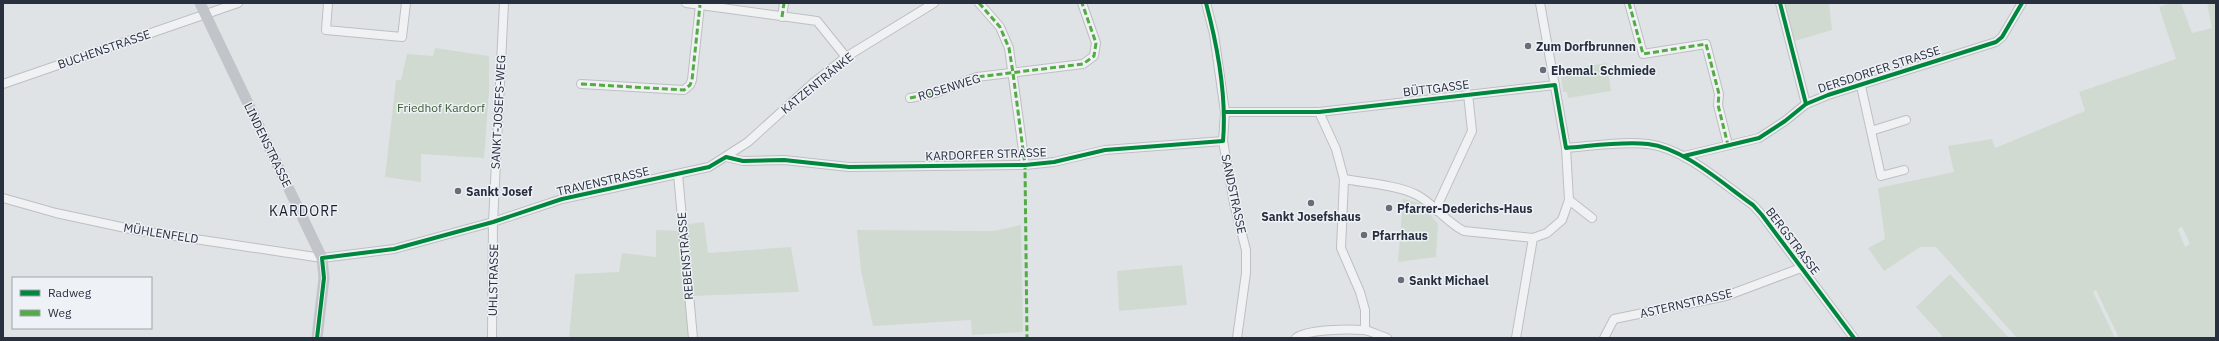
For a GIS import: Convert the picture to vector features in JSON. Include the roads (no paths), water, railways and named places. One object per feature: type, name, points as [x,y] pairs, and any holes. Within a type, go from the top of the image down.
[{"type":"street","name":"LINDENSTRASSE","points":[[200,3],[322,258],[324,278],[317,338]]},
{"type":"street","name":"BUCHENSTRASSE","points":[[3,84],[238,3]]},
{"type":"street","points":[[328,3],[326,30],[402,37],[406,3]]},
{"type":"street","name":"SANKT-JOSEFS-WEG","points":[[494,222],[504,3]]},
{"type":"street","points":[[686,3],[817,21],[846,57]]},
{"type":"street","points":[[782,17],[784,3]]},
{"type":"street","name":"KATZENTRÄNKE","points":[[726,157],[748,142],[812,84],[846,57],[934,3]]},
{"type":"street","points":[[979,3],[1000,27],[1009,48],[1024,165]]},
{"type":"street","name":"ROSENWEG","points":[[910,98],[935,93],[977,77],[1083,64],[1094,56],[1096,43],[1082,3]]},
{"type":"street","name":"SANDSTRASSE","points":[[1206,3],[1214,34],[1225,112],[1223,141],[1234,203],[1246,250],[1246,273],[1237,338]]},
{"type":"street","points":[[1344,179],[1406,191],[1418,195],[1454,226],[1464,231],[1533,238],[1547,233],[1562,220],[1569,200],[1566,148],[1540,3]]},
{"type":"street","points":[[1629,3],[1643,54],[1706,44],[1719,94],[1718,105],[1728,145]]},
{"type":"street","points":[[1780,3],[1806,104]]},
{"type":"street","name":"DERSDORFER STRASSE","points":[[1684,156],[1759,138],[1786,121],[1806,104],[1828,95],[1861,86],[1996,42],[2002,36],[2022,3]]},
{"type":"street","points":[[581,84],[684,90],[692,80],[700,5]]},
{"type":"street","name":"BÜTTGASSE","points":[[1225,112],[1319,112],[1555,85]]},
{"type":"street","name":"DERSDORFER STRASSE","points":[[1861,86],[1881,176],[1904,170]]},
{"type":"street","points":[[1437,211],[1439,202],[1472,131],[1468,94]]},
{"type":"street","points":[[1319,112],[1336,149],[1344,179],[1341,248],[1360,292],[1365,310],[1365,330]]},
{"type":"street","points":[[1871,131],[1906,120]]},
{"type":"street","name":"KARDORFER STRASSE","points":[[726,157],[743,161],[784,160],[843,166],[1024,165],[1054,162],[1105,150],[1223,141]]},
{"type":"street","name":"BERGSTRASSE","points":[[1566,148],[1648,144],[1670,149],[1684,156],[1753,205],[1854,338]]},
{"type":"street","name":"TRAVENSTRASSE","points":[[322,258],[394,249],[494,222],[562,199],[709,167],[726,157]]},
{"type":"street","name":"REBENSTRASSE","points":[[678,174],[693,338]]},
{"type":"street","name":"MÜHLENFELD","points":[[3,198],[56,213],[135,230],[322,258]]},
{"type":"street","points":[[1569,200],[1592,218]]},
{"type":"street","name":"UHLSTRASSE","points":[[492,338],[494,222]]},
{"type":"street","points":[[1516,338],[1533,238]]},
{"type":"street","name":"ASTERNSTRASSE","points":[[1604,338],[1614,319],[1726,296],[1801,268]]},
{"type":"street","points":[[1296,338],[1299,335],[1324,331],[1365,330],[1387,338]]},
{"type":"place","name":"Zum Dorfbrunnen","points":[[1528,46]]},
{"type":"place","name":"Ehemal. Schmiede","points":[[1543,70]]},
{"type":"place","name":"Sankt Josef","points":[[458,191]]},
{"type":"place","name":"Sankt Josefshaus","points":[[1311,203]]},
{"type":"place","name":"Pfarrer-Dederichs-Haus","points":[[1389,208]]},
{"type":"place","name":"Pfarrhaus","points":[[1364,235]]},
{"type":"place","name":"Sankt Michael","points":[[1401,280]]},
{"type":"district","name":"KARDORF","points":[[304,211]]},
{"type":"park label","name":"Friedhof Kardorf","points":[[441,107]]}]
